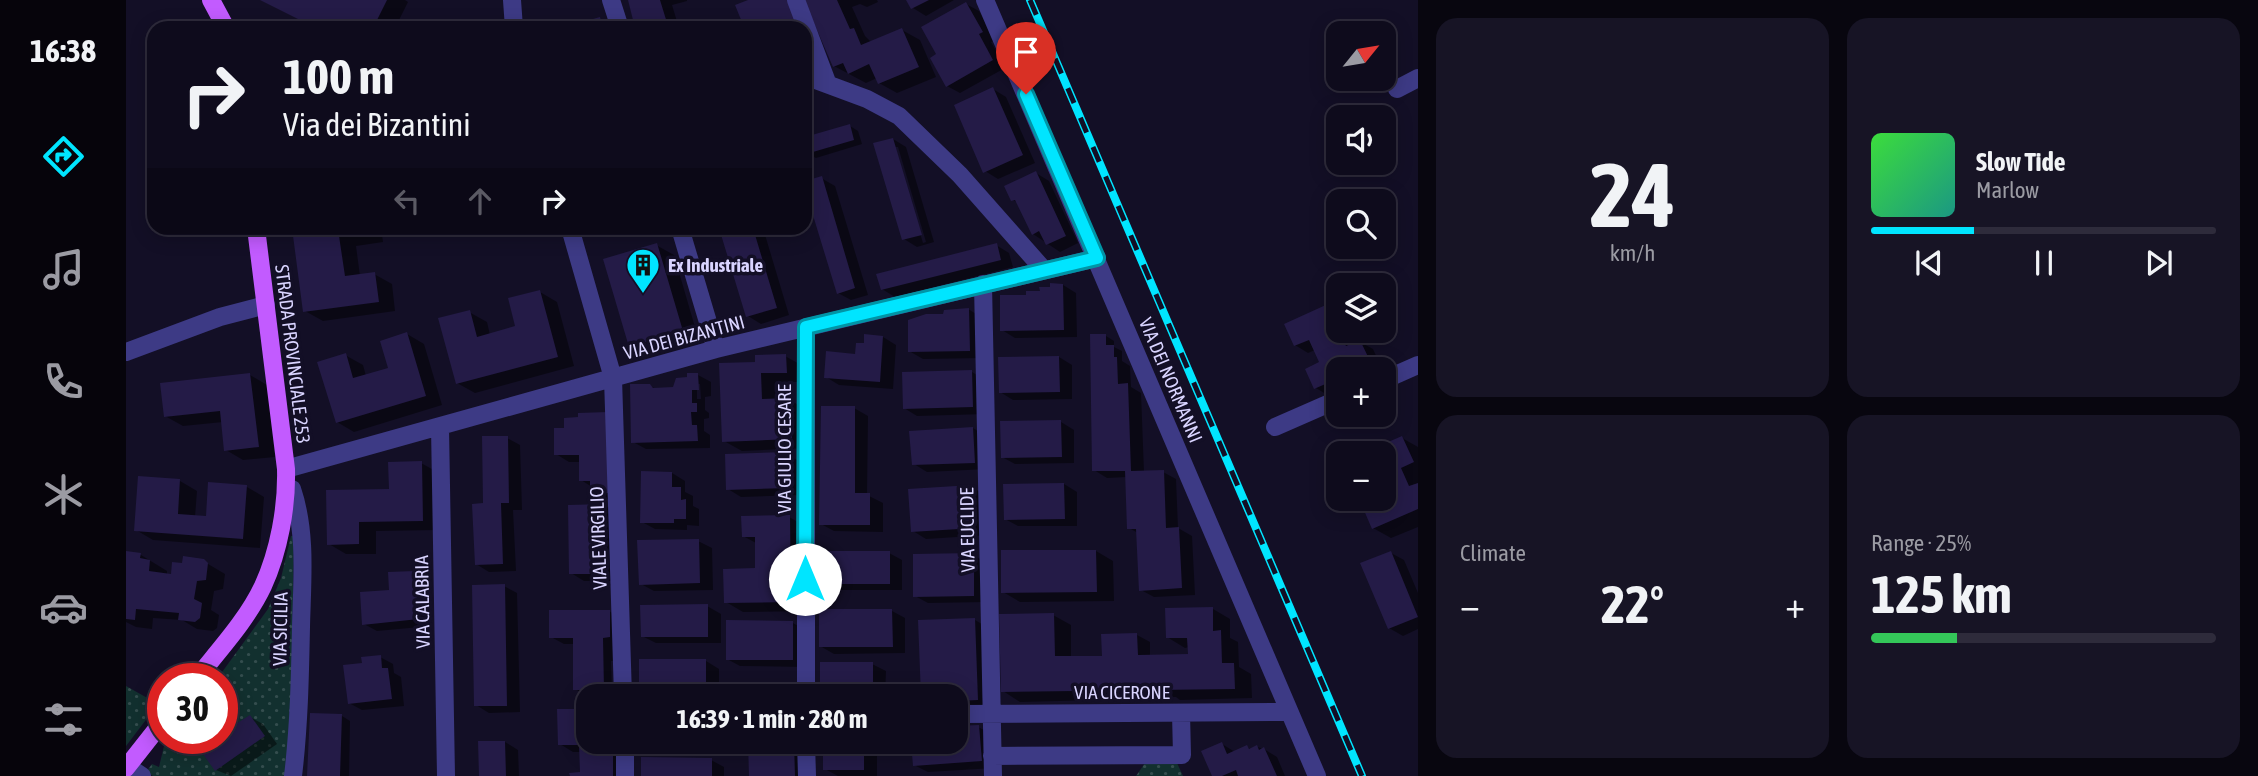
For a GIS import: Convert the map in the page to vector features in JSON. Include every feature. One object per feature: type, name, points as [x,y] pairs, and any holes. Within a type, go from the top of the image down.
[{"type":"main road","points":[[211,0],[223,21]]},
{"type":"main road","points":[[224,0],[226,21]]},
{"type":"main road","name":"STRADA PROVINCIALE 253","points":[[209,663],[242,621],[262,587],[274,558],[289,485],[257,235]]},
{"type":"main road","points":[[132,770],[147,746]]},
{"type":"street","points":[[512,0],[514,21]]},
{"type":"street","points":[[611,0],[618,21]]},
{"type":"street","points":[[796,0],[804,21]]},
{"type":"street","name":"VIA DEI NORMANNI","points":[[985,0],[1317,776]]},
{"type":"street","points":[[812,42],[827,82]]},
{"type":"street","points":[[812,78],[882,106],[908,124],[960,175],[1044,270]]},
{"type":"street","points":[[1397,89],[1418,78]]},
{"type":"street","name":"VIALE VIRGILIO","points":[[572,235],[613,378],[624,684]]},
{"type":"street","points":[[682,235],[716,349]]},
{"type":"street","name":"VIA DEI BIZANTINI","points":[[289,485],[312,463],[716,349],[1097,258]]},
{"type":"street","name":"VIA EUCLIDE","points":[[983,284],[993,776]]},
{"type":"street","points":[[126,352],[220,317],[266,306]]},
{"type":"street","name":"VIA GIULIO CESARE","points":[[806,327],[806,684]]},
{"type":"street","points":[[1396,375],[1418,365]]},
{"type":"street","points":[[1275,427],[1326,405]]},
{"type":"street","name":"VIA CALABRIA","points":[[440,427],[446,776]]},
{"type":"street","points":[[289,485],[301,481],[312,463]]},
{"type":"street","name":"VIA SICILIA","points":[[289,485],[303,545],[298,734],[293,776]]},
{"type":"street","name":"VIA CICERONE","points":[[968,713],[1289,712]]},
{"type":"street","points":[[992,755],[1182,755],[1181,713]]},
{"type":"street","points":[[625,754],[625,776]]},
{"type":"street","points":[[806,754],[807,776]]},
{"type":"green space","points":[[291,536],[294,536],[291,733],[285,776],[153,776],[146,772],[152,764],[159,767],[162,754],[238,754],[238,663],[229,663],[268,609],[281,578]]},
{"type":"green space","points":[[126,686],[147,698],[147,718],[126,746]]},
{"type":"green space","points":[[1145,763],[1177,763],[1183,776],[1136,776]]},
{"type":"building","points":[[260,0],[387,0],[376,21],[302,21]]},
{"type":"building","points":[[628,0],[660,0],[666,21],[633,21]]},
{"type":"building","points":[[748,0],[787,0],[795,21],[742,21],[735,5]]},
{"type":"building","points":[[804,0],[837,0],[850,29],[854,28],[861,45],[902,28],[919,67],[878,84],[869,64],[848,74],[843,63],[833,67]]},
{"type":"building","points":[[906,0],[929,0],[911,9]]},
{"type":"building","points":[[966,2],[983,32],[979,34],[993,60],[946,87],[930,58],[936,54],[921,27]]},
{"type":"building","points":[[993,87],[1023,155],[983,173],[954,105]]},
{"type":"building","points":[[850,124],[854,140],[812,152],[812,135]]},
{"type":"building","points":[[893,138],[922,235],[902,240],[873,143]]},
{"type":"building","points":[[1036,171],[1066,236],[1046,245],[1039,231],[1032,235],[1015,200],[1011,201],[1004,186]]},
{"type":"building","points":[[822,176],[855,288],[837,294],[812,212],[812,179]]},
{"type":"building","points":[[293,235],[348,235],[339,236],[345,276],[375,272],[379,302],[303,312]]},
{"type":"building","points":[[721,235],[755,235],[777,308],[746,317]]},
{"type":"building","name":"Ex Industriale","points":[[657,243],[683,331],[629,347],[603,259]]},
{"type":"building","points":[[997,243],[1001,260],[881,290],[876,274]]},
{"type":"building","points":[[1050,283],[1063,284],[1064,330],[1000,331],[1000,295],[1026,295],[1026,291],[1040,291],[1039,287],[1050,287]]},
{"type":"building","points":[[540,290],[558,357],[456,384],[438,318],[470,310],[477,337],[515,326],[508,298]]},
{"type":"building","points":[[1326,305],[1326,343],[1345,343],[1346,346],[1361,343],[1368,357],[1326,357],[1326,384],[1314,389],[1305,369],[1319,362],[1309,340],[1294,346],[1284,324]]},
{"type":"building","points":[[969,308],[970,351],[908,352],[908,320],[926,314],[943,314],[944,310]]},
{"type":"building","points":[[407,332],[426,396],[336,423],[317,362],[346,353],[353,378],[388,368],[380,341]]},
{"type":"building","points":[[864,334],[883,336],[880,382],[824,378],[826,351],[855,354],[856,343],[864,343]]},
{"type":"building","points":[[1090,334],[1106,334],[1106,345],[1114,345],[1114,357],[1117,357],[1118,384],[1128,383],[1131,471],[1164,470],[1166,528],[1179,527],[1182,588],[1139,591],[1136,529],[1127,529],[1125,471],[1092,471]]},
{"type":"building","points":[[786,354],[787,373],[761,373],[762,399],[790,398],[792,439],[722,442],[719,363],[755,362],[755,355]]},
{"type":"building","points":[[1059,356],[1060,392],[999,393],[998,357]]},
{"type":"building","points":[[972,370],[973,407],[903,409],[902,372]]},
{"type":"building","points":[[250,373],[259,447],[224,451],[220,411],[164,417],[160,383]]},
{"type":"building","points":[[687,373],[698,373],[699,390],[692,390],[692,403],[697,403],[697,412],[691,412],[692,425],[697,425],[698,441],[631,443],[630,384],[650,384],[653,388],[673,387],[676,378],[687,377]]},
{"type":"building","points":[[821,406],[855,406],[855,493],[870,493],[870,525],[819,525]]},
{"type":"building","points":[[608,412],[608,493],[590,493],[590,481],[579,481],[579,455],[554,455],[554,428],[564,428],[564,418],[578,417],[578,413]]},
{"type":"building","points":[[1061,420],[1062,457],[1001,458],[1000,421]]},
{"type":"building","points":[[973,427],[975,463],[912,465],[909,431]]},
{"type":"building","points":[[482,436],[508,436],[509,503],[501,503],[503,564],[475,565],[472,504],[483,503]]},
{"type":"building","points":[[1402,436],[1414,462],[1401,468],[1409,486],[1418,483],[1418,509],[1372,529],[1364,511],[1396,511],[1396,441],[1391,441]]},
{"type":"building","points":[[786,452],[788,488],[726,490],[725,454]]},
{"type":"building","points":[[422,461],[423,521],[359,522],[359,544],[327,545],[326,490],[389,489],[388,462]]},
{"type":"building","points":[[641,471],[672,472],[672,487],[681,487],[681,500],[686,499],[686,519],[674,519],[674,523],[640,523]]},
{"type":"building","points":[[138,476],[180,479],[178,514],[206,516],[208,482],[247,485],[243,539],[134,531]]},
{"type":"building","points":[[1064,483],[1065,519],[1004,520],[1003,484]]},
{"type":"building","points":[[972,485],[975,528],[911,532],[908,489]]},
{"type":"building","points":[[606,504],[607,574],[569,574],[568,505]]},
{"type":"building","points":[[790,515],[791,602],[724,603],[723,569],[755,568],[755,537],[742,537],[741,516]]},
{"type":"building","points":[[699,539],[700,583],[639,585],[637,540]]},
{"type":"building","points":[[1001,550],[1096,550],[1097,592],[1001,593]]},
{"type":"building","points":[[126,551],[141,553],[140,558],[150,560],[149,571],[171,574],[172,562],[182,563],[183,556],[204,559],[208,563],[206,580],[197,581],[194,599],[202,603],[200,618],[195,622],[178,620],[179,613],[136,609],[135,620],[126,619]]},
{"type":"building","points":[[818,551],[890,551],[890,584],[818,584]]},
{"type":"building","points":[[1391,551],[1418,617],[1388,629],[1360,563]]},
{"type":"building","points":[[974,553],[974,596],[913,597],[913,554]]},
{"type":"building","points":[[415,571],[419,619],[362,625],[360,592],[389,590],[388,572]]},
{"type":"building","points":[[505,584],[507,706],[474,706],[472,585]]},
{"type":"building","points":[[708,604],[708,637],[641,637],[640,605]]},
{"type":"building","points":[[1213,607],[1213,631],[1221,630],[1222,663],[1234,663],[1235,689],[1001,692],[999,614],[1054,613],[1055,656],[1102,656],[1101,634],[1137,633],[1138,655],[1188,654],[1187,638],[1166,638],[1165,608]]},
{"type":"building","points":[[819,609],[892,609],[893,647],[819,647]]},
{"type":"building","points":[[549,610],[610,610],[610,637],[603,638],[604,684],[576,684],[576,690],[573,690],[573,638],[549,638]]},
{"type":"building","points":[[975,618],[978,700],[968,700],[968,684],[921,684],[918,620]]},
{"type":"building","points":[[726,620],[793,621],[793,660],[726,660]]},
{"type":"building","points":[[381,655],[382,668],[388,668],[392,699],[348,704],[343,665],[362,663],[361,657]]},
{"type":"building","points":[[639,659],[706,659],[706,684],[639,684]]},
{"type":"building","points":[[820,662],[873,662],[873,684],[820,684]]},
{"type":"building","points":[[557,709],[576,709],[576,745],[558,745]]},
{"type":"building","points":[[310,713],[342,714],[340,776],[307,776]]},
{"type":"building","points":[[250,715],[265,736],[215,771],[203,754],[238,754],[238,723]]},
{"type":"building","points":[[968,725],[979,725],[982,761],[913,766],[912,754],[968,754]]},
{"type":"building","points":[[478,741],[505,741],[506,776],[479,776]]},
{"type":"building","points":[[1222,742],[1227,754],[1247,745],[1249,749],[1257,745],[1259,750],[1264,747],[1277,776],[1238,776],[1236,770],[1222,776],[1212,776],[1201,751]]},
{"type":"building","points":[[579,754],[613,754],[613,776],[570,776],[569,773],[580,772]]},
{"type":"building","points":[[748,754],[794,754],[795,776],[749,776]]},
{"type":"building","points":[[823,754],[864,754],[864,770],[823,770]]},
{"type":"building","points":[[641,757],[712,758],[712,776],[641,776]]},
{"type":"railway","points":[[1030,0],[1362,776]]},
{"type":"place","name":"Ex Industriale","points":[[643,295]]},
{"type":"route","points":[[805,579],[806,327],[1097,258],[1026,94]]}]
